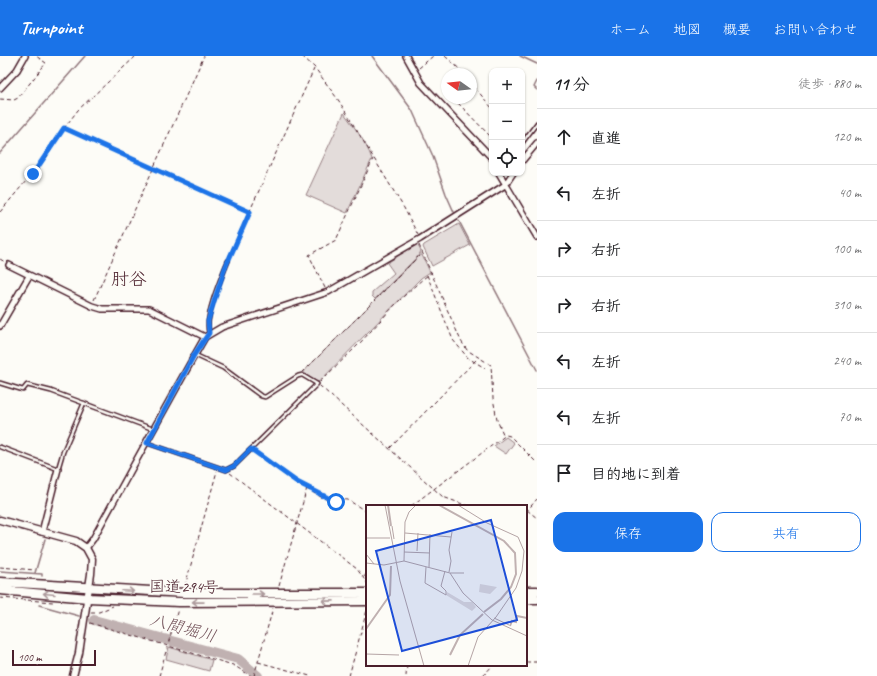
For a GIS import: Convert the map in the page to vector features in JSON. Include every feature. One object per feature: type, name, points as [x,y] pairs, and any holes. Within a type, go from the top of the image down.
[{"type":"highway","name":"国道294号","points":[[0,582],[89,589],[184,593],[366,593]]},
{"type":"highway","name":"国道294号","points":[[0,590],[88,598],[179,602],[366,601]]},
{"type":"street","points":[[0,88],[11,79],[25,56]]},
{"type":"street","points":[[406,56],[415,73],[432,95],[489,155]]},
{"type":"street","points":[[525,157],[537,143]]},
{"type":"street","points":[[500,176],[537,237]]},
{"type":"street","points":[[86,548],[93,539],[147,443],[153,429],[184,377],[194,355],[207,335],[222,327],[328,292],[419,240],[505,185],[511,176]]},
{"type":"street","points":[[9,265],[92,306],[102,309],[149,309],[207,335]]},
{"type":"street","points":[[0,326],[29,276]]},
{"type":"street","points":[[42,532],[58,469]]},
{"type":"street","points":[[0,520],[76,541],[86,548],[92,559],[86,612],[79,653],[73,676]]},
{"type":"lane","points":[[524,140],[537,124]]},
{"type":"lane","points":[[207,335],[211,309],[228,261]]},
{"type":"lane","points":[[147,443],[226,470],[234,466],[317,384],[302,375],[298,376],[265,397],[223,368],[194,355]]},
{"type":"lane","points":[[0,383],[23,390],[27,385],[51,391],[153,429]]},
{"type":"lane","points":[[0,447],[58,469],[63,452],[84,403]]},
{"type":"path","points":[[0,99],[14,100],[23,94],[46,63],[36,56]]},
{"type":"path","points":[[0,212],[42,162],[64,128],[88,100],[136,56]]},
{"type":"path","points":[[92,306],[204,56]]},
{"type":"path","points":[[302,56],[315,68],[339,101],[404,208],[461,341],[467,350],[491,365],[493,398],[498,420],[504,436]]},
{"type":"path","points":[[415,73],[433,56]]},
{"type":"path","points":[[445,56],[458,68]]},
{"type":"path","points":[[228,261],[315,68]]},
{"type":"path","points":[[477,89],[489,104]]},
{"type":"path","points":[[459,104],[489,135]]},
{"type":"path","points":[[64,128],[250,212]]},
{"type":"path","points":[[328,292],[309,256],[336,240],[374,159]]},
{"type":"path","points":[[302,375],[303,371],[313,360],[423,252]]},
{"type":"path","points":[[432,272],[410,290],[358,345],[317,384],[446,499],[465,505]]},
{"type":"path","points":[[427,275],[453,340],[461,351],[474,363],[485,368]]},
{"type":"path","points":[[389,449],[478,358]]},
{"type":"path","points":[[412,505],[504,436],[510,436],[537,463]]},
{"type":"path","points":[[251,449],[307,488],[333,501],[348,500],[366,511]]},
{"type":"path","points":[[184,593],[218,467]]},
{"type":"path","points":[[226,470],[357,569],[366,581]]},
{"type":"path","points":[[279,587],[307,488]]},
{"type":"path","points":[[527,510],[537,499]]},
{"type":"path","points":[[527,512],[537,518]]},
{"type":"path","points":[[0,567],[35,570]]},
{"type":"path","points":[[0,598],[54,602]]},
{"type":"path","points":[[159,676],[179,602]]},
{"type":"path","points":[[86,612],[99,612],[117,605]]},
{"type":"path","points":[[254,676],[273,608]]},
{"type":"path","points":[[349,676],[366,614]]},
{"type":"path","points":[[84,622],[233,664],[250,676]]},
{"type":"path","points":[[258,662],[310,676]]},
{"type":"path","points":[[406,676],[407,666]]},
{"type":"path","points":[[483,676],[492,666]]},
{"type":"shaded area","points":[[344,113],[363,141],[372,159],[347,213],[306,195]]},
{"type":"shaded area","points":[[459,224],[470,245],[432,266],[423,247],[424,245]]},
{"type":"shaded area","points":[[417,244],[421,251],[419,255],[375,299],[372,296],[372,292],[394,273],[387,263]]},
{"type":"shaded area","points":[[420,255],[422,255],[430,272],[421,278],[320,381],[317,382],[306,375],[304,372],[308,367]]},
{"type":"shaded area","points":[[506,437],[514,443],[506,454],[494,446]]},
{"type":"shaded area","points":[[169,647],[212,660],[209,671],[166,659]]},
{"type":"waterway","points":[[0,153],[85,56]]},
{"type":"waterway","points":[[372,56],[412,110],[432,154],[454,212]]},
{"type":"waterway","points":[[520,56],[537,64]]},
{"type":"waterway","points":[[537,81],[534,87],[537,90]]},
{"type":"waterway","points":[[459,221],[537,370]]},
{"type":"waterway","points":[[35,573],[45,539]]},
{"type":"waterway","name":"八間堀川","points":[[0,571],[42,574],[42,576]]},
{"type":"waterway","name":"八間堀川","points":[[39,605],[79,616]]},
{"type":"waterway","name":"八間堀川","points":[[94,620],[238,659],[258,676]]},
{"type":"district","name":"肘谷","points":[[129,279]]},
{"type":"route","points":[[33,174],[47,156],[64,128],[250,212],[225,268],[211,309],[207,328],[209,333],[194,355],[190,366],[153,429],[147,443],[226,470],[234,466],[251,449],[297,482],[336,502]]}]
